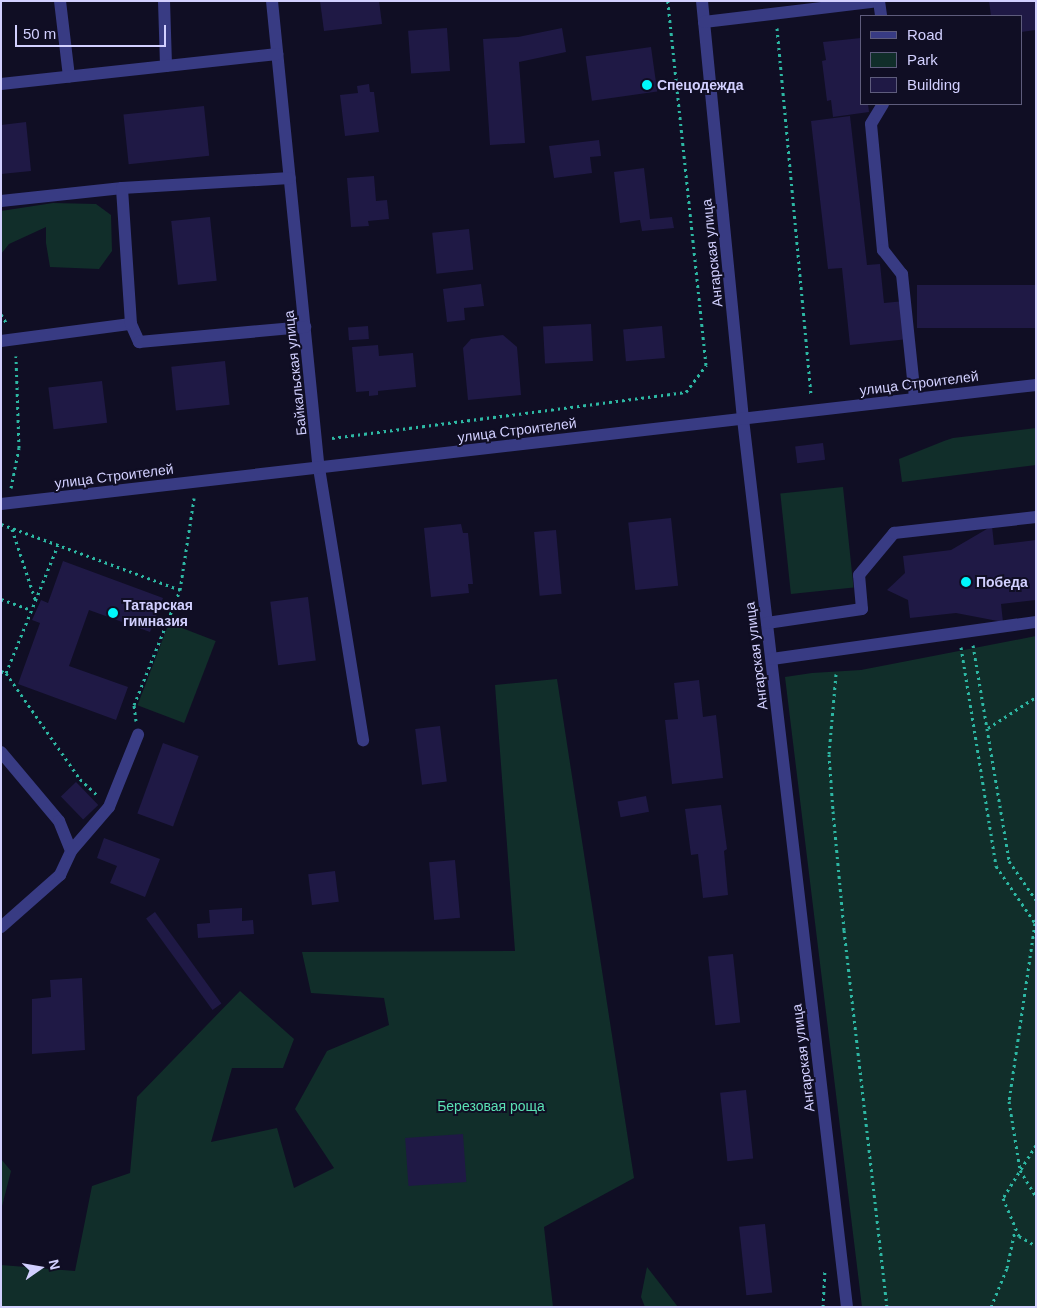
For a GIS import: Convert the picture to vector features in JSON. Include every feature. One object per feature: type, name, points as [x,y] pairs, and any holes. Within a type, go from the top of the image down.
[{"type":"street","points":[[60,1],[69,76]]},
{"type":"street","points":[[164,1],[166,66]]},
{"type":"street","name":"Байкальская улица","points":[[272,1],[319,468],[363,740]]},
{"type":"street","name":"Ангарская улица","points":[[702,1],[744,419],[847,1307]]},
{"type":"street","points":[[704,22],[880,1],[881,15]]},
{"type":"street","points":[[1,84],[277,54]]},
{"type":"street","points":[[882,105],[870,124],[884,250],[902,274],[915,398]]},
{"type":"street","points":[[1,201],[122,188],[290,178]]},
{"type":"street","points":[[122,188],[132,324],[139,342],[305,327]]},
{"type":"street","points":[[1,341],[132,324]]},
{"type":"street","name":"улица Строителей","points":[[4,504],[1036,385]]},
{"type":"street","points":[[767,623],[862,609],[859,574],[894,533],[1036,517]]},
{"type":"street","points":[[772,659],[1036,622]]},
{"type":"street","points":[[1,927],[60,875],[71,851],[109,807],[138,735]]},
{"type":"street","points":[[1,752],[59,821],[71,851]]},
{"type":"path","points":[[316,440],[686,392],[706,366],[668,1]]},
{"type":"path","points":[[776,13],[812,411]]},
{"type":"path","points":[[4,504],[19,448],[15,339]]},
{"type":"path","points":[[138,735],[134,704],[180,590],[195,482]]},
{"type":"path","points":[[1,524],[180,590]]},
{"type":"path","points":[[12,528],[35,600]]},
{"type":"path","points":[[6,673],[58,545]]},
{"type":"path","points":[[1,599],[31,610]]},
{"type":"path","points":[[965,632],[988,728],[1009,861],[1036,900]]},
{"type":"path","points":[[965,632],[996,866],[1035,923],[1009,1101],[1020,1170],[1036,1197]]},
{"type":"path","points":[[1,671],[6,673],[80,780],[109,807]]},
{"type":"path","points":[[836,674],[829,754],[833,812],[844,930],[887,1307]]},
{"type":"path","points":[[988,728],[1036,697]]},
{"type":"path","points":[[1036,1145],[1003,1198],[1019,1236],[1036,1246]]},
{"type":"path","points":[[991,1307],[1007,1268],[1016,1227]]},
{"type":"green space","points":[[53,203],[96,204],[111,215],[112,251],[99,269],[50,267],[46,243],[46,227],[9,244],[1,254],[1,211]]},
{"type":"green space","points":[[1036,428],[1036,465],[902,482],[899,459],[953,438]]},
{"type":"green space","points":[[843,487],[854,587],[791,594],[780,494]]},
{"type":"green space","points":[[169,623],[216,641],[184,723],[137,705]]},
{"type":"green space","points":[[1036,636],[1036,1307],[862,1307],[785,677],[812,673],[861,670]]},
{"type":"green space","name":"Березовая роща","points":[[557,679],[634,1178],[544,1227],[553,1307],[1,1307],[1,1265],[75,1271],[92,1186],[130,1173],[137,1097],[240,991],[294,1039],[283,1068],[232,1068],[211,1142],[277,1128],[294,1188],[334,1168],[295,1109],[327,1051],[389,1025],[384,998],[311,993],[302,952],[515,951],[495,685]]},
{"type":"green space","points":[[1,1159],[11,1171],[1,1210]]},
{"type":"green space","points":[[647,1267],[678,1307],[645,1307],[641,1297]]},
{"type":"building","points":[[320,1],[379,1],[382,24],[324,31]]},
{"type":"building","points":[[989,1],[1036,1],[1036,30],[1022,32],[1022,15],[991,15]]},
{"type":"building","points":[[447,28],[450,71],[411,74],[408,31]]},
{"type":"building","points":[[562,28],[566,52],[519,62],[525,143],[490,145],[483,39],[518,37]]},
{"type":"building","points":[[860,38],[860,105],[868,105],[869,112],[833,117],[831,100],[827,101],[822,61],[826,60],[823,42]]},
{"type":"building","points":[[651,47],[657,92],[592,101],[586,56]]},
{"type":"building","points":[[369,84],[370,92],[374,92],[379,132],[345,136],[340,95],[358,93],[357,86]]},
{"type":"building","points":[[204,106],[209,156],[129,164],[123,114]]},
{"type":"building","points":[[850,116],[867,265],[880,264],[884,303],[905,301],[909,339],[850,345],[842,268],[828,269],[811,121]]},
{"type":"building","points":[[26,122],[31,171],[1,174],[1,125]]},
{"type":"building","points":[[599,140],[601,156],[590,157],[592,173],[554,178],[549,146]]},
{"type":"building","points":[[644,168],[650,219],[672,217],[674,228],[642,231],[640,220],[620,223],[614,172]]},
{"type":"building","points":[[374,176],[376,201],[387,200],[389,219],[368,221],[369,226],[351,227],[347,178]]},
{"type":"building","points":[[210,217],[217,281],[178,285],[171,221]]},
{"type":"building","points":[[469,229],[473,270],[436,274],[432,233]]},
{"type":"building","points":[[481,284],[484,306],[464,308],[465,320],[447,322],[443,289]]},
{"type":"building","points":[[917,285],[1036,285],[1036,328],[917,328]]},
{"type":"building","points":[[591,324],[593,361],[545,363],[543,327]]},
{"type":"building","points":[[368,326],[369,339],[349,340],[348,327]]},
{"type":"building","points":[[662,326],[665,358],[626,361],[623,329]]},
{"type":"building","points":[[503,335],[517,347],[521,395],[468,400],[463,348],[471,339]]},
{"type":"building","points":[[378,345],[379,356],[413,353],[416,387],[378,391],[378,395],[369,396],[369,391],[356,392],[352,347]]},
{"type":"building","points":[[225,361],[230,405],[176,410],[171,367]]},
{"type":"building","points":[[102,381],[107,423],[54,429],[48,388]]},
{"type":"building","points":[[823,443],[825,460],[797,463],[795,446]]},
{"type":"building","points":[[671,518],[678,586],[635,590],[628,522]]},
{"type":"building","points":[[461,524],[463,533],[468,533],[473,584],[468,584],[469,593],[431,597],[424,528]]},
{"type":"building","name":"Победа","points":[[992,526],[994,545],[1036,540],[1036,600],[1001,604],[1003,622],[956,613],[910,618],[908,600],[887,590],[905,573],[903,556],[951,550]]},
{"type":"building","points":[[556,530],[562,594],[540,596],[534,532]]},
{"type":"building","points":[[63,561],[163,598],[150,632],[89,610],[69,666],[128,687],[116,720],[18,684],[40,623],[32,620],[41,600],[48,603]]},
{"type":"building","points":[[308,597],[316,661],[278,665],[270,602]]},
{"type":"building","points":[[699,680],[703,717],[716,715],[723,778],[672,784],[665,720],[678,719],[674,683]]},
{"type":"building","points":[[440,726],[447,782],[422,785],[415,729]]},
{"type":"building","points":[[163,743],[199,756],[173,826],[137,813]]},
{"type":"building","points":[[76,782],[98,805],[83,820],[61,797]]},
{"type":"building","points":[[646,796],[649,812],[621,817],[618,802]]},
{"type":"building","points":[[721,805],[727,849],[724,851],[728,895],[703,898],[698,854],[691,855],[685,809]]},
{"type":"building","points":[[104,838],[160,859],[145,897],[110,883],[117,866],[97,858]]},
{"type":"building","points":[[455,860],[460,918],[434,920],[429,862]]},
{"type":"building","points":[[335,871],[339,902],[312,905],[308,874]]},
{"type":"building","points":[[242,908],[242,921],[253,920],[254,934],[198,938],[197,924],[210,923],[209,910]]},
{"type":"building","points":[[155,912],[221,1003],[213,1010],[146,918]]},
{"type":"building","points":[[733,954],[740,1023],[715,1025],[708,957]]},
{"type":"building","points":[[82,978],[85,1050],[32,1054],[32,999],[51,997],[50,980]]},
{"type":"building","points":[[746,1090],[753,1159],[727,1161],[720,1093]]},
{"type":"building","points":[[463,1134],[466,1182],[408,1186],[405,1138]]},
{"type":"building","points":[[765,1224],[772,1293],[746,1295],[739,1227]]},
{"type":"place","name":"Спецодежда","points":[[647,85]]},
{"type":"place","name":"Победа","points":[[966,582]]},
{"type":"place","name":"Татарская гимназия","points":[[113,613]]}]
